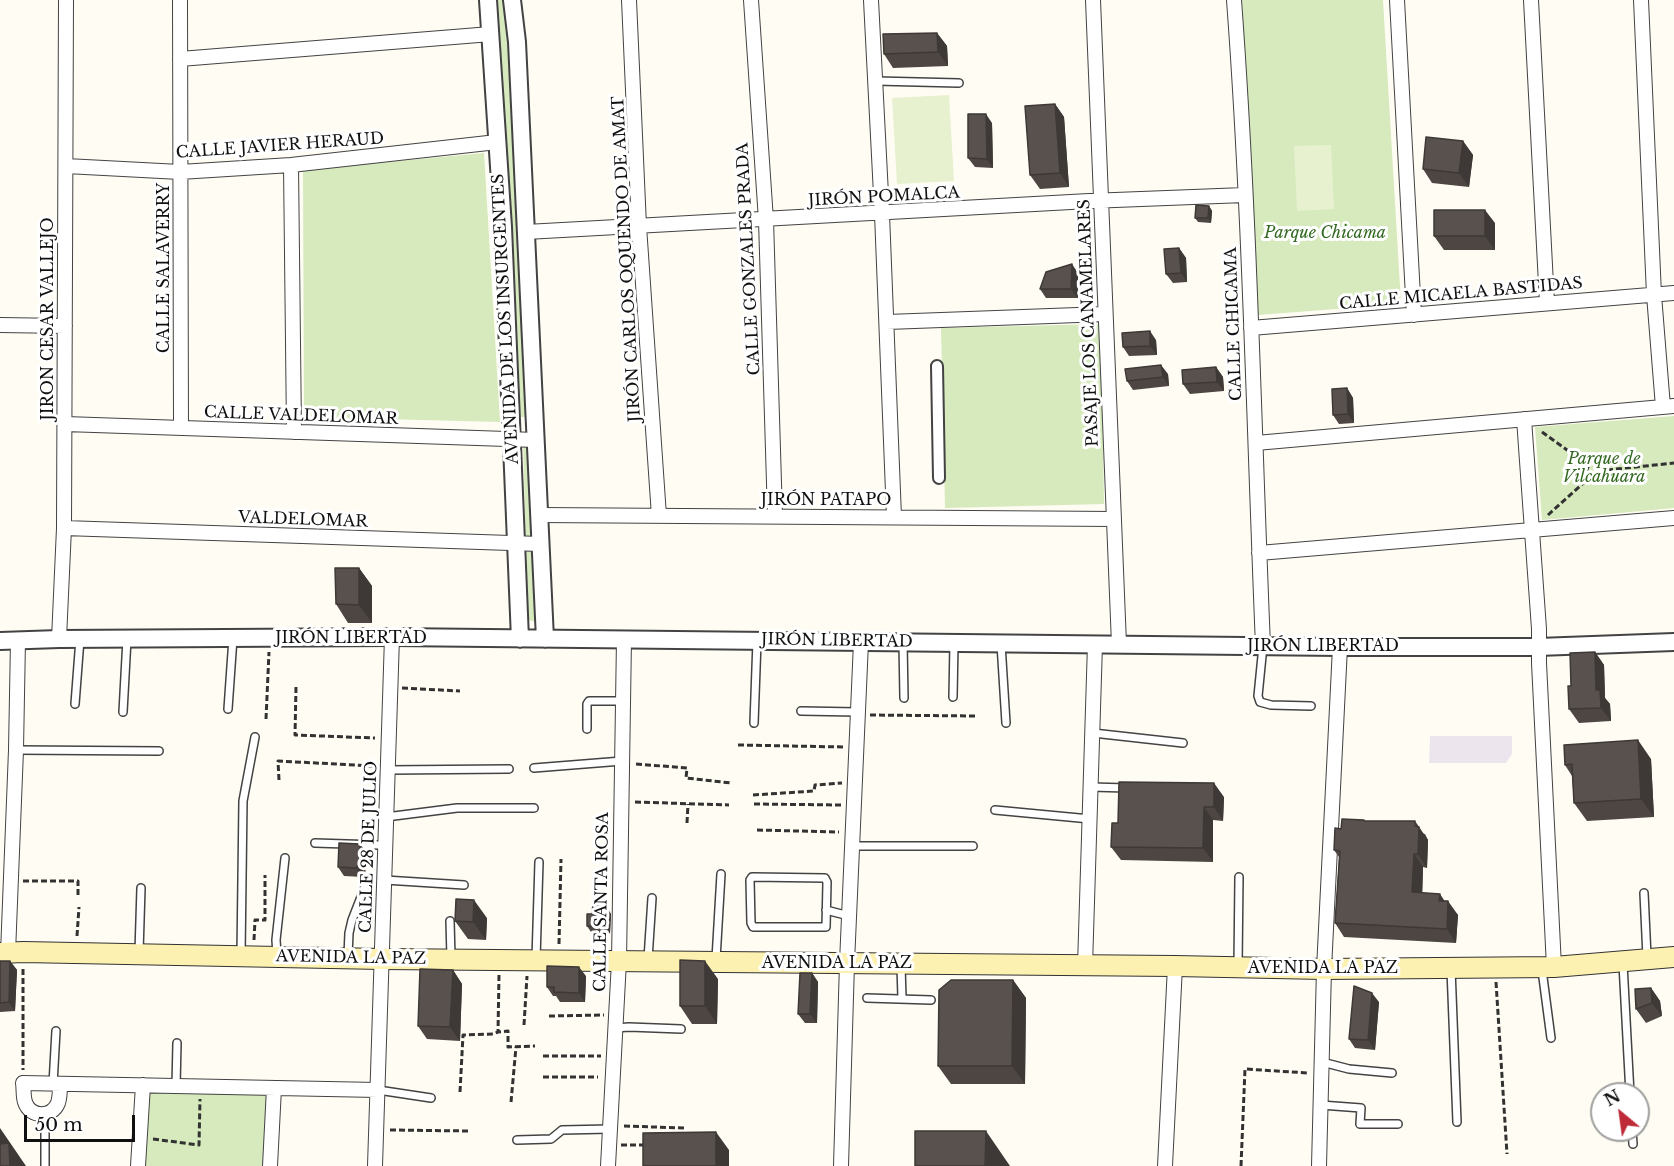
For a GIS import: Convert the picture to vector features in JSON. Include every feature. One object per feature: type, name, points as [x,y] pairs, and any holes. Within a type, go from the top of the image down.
[{"type":"main road","name":"AVENIDA LA PAZ","points":[[10,953],[1324,969],[1548,967],[1674,957]]},
{"type":"street","name":"JIRON CESAR VALLEJO","points":[[59,639],[64,528],[66,0]]},
{"type":"street","name":"CALLE SALAVERRY","points":[[180,0],[181,428]]},
{"type":"street","name":"AVENIDA DE LOS INSURGENTES","points":[[488,0],[498,142],[520,639]]},
{"type":"street","name":"AVENIDA DE LOS INSURGENTES","points":[[512,0],[517,42],[545,639]]},
{"type":"street","name":"JIRÓN CARLOS OQUENDO DE AMAT","points":[[629,0],[639,226],[659,516]]},
{"type":"street","name":"CALLE GONZALES PRADA","points":[[751,0],[766,220],[775,516]]},
{"type":"street","points":[[871,0],[894,517]]},
{"type":"street","name":"PASAJE LOS CANAMELARES","points":[[1093,0],[1119,645]]},
{"type":"street","name":"CALLE CHICAMA","points":[[1234,0],[1251,328],[1263,646]]},
{"type":"street","points":[[1397,0],[1414,315]]},
{"type":"street","points":[[1531,0],[1546,303]]},
{"type":"street","points":[[1256,442],[1668,407],[1654,294],[1641,0]]},
{"type":"street","points":[[180,59],[491,34]]},
{"type":"street","name":"CALLE JAVIER HERAUD","points":[[66,166],[180,172],[291,165],[498,142]]},
{"type":"street","points":[[291,165],[294,432]]},
{"type":"street","name":"JIRÓN POMALCA","points":[[526,232],[1245,195]]},
{"type":"street","name":"CALLE MICAELA BASTIDAS","points":[[1251,328],[1674,293]]},
{"type":"street","points":[[887,322],[1105,314]]},
{"type":"street","points":[[0,325],[65,326]]},
{"type":"street","points":[[937,366],[939,478]]},
{"type":"street","points":[[1526,419],[1539,629],[1548,967]]},
{"type":"street","name":"CALLE VALDELOMAR","points":[[65,424],[536,440]]},
{"type":"street","name":"JIRÓN PATAPO","points":[[539,515],[1114,519]]},
{"type":"street","points":[[1259,553],[1674,518]]},
{"type":"street","name":"VALDELOMAR","points":[[64,528],[540,544]]},
{"type":"street","name":"JIRÓN LIBERTAD","points":[[0,641],[392,637],[1340,647],[1538,647],[1674,642]]},
{"type":"street","name":"CALLE 28 DE JULIO","points":[[375,1166],[392,637]]},
{"type":"street","name":"CALLE SANTA ROSA","points":[[608,1166],[619,961],[624,639]]},
{"type":"street","points":[[10,953],[10,881],[18,640]]},
{"type":"street","points":[[841,1166],[861,642]]},
{"type":"street","points":[[1085,966],[1095,644]]},
{"type":"street","points":[[1319,1166],[1324,969],[1340,647]]},
{"type":"street","points":[[1165,1166],[1175,966]]},
{"type":"street","points":[[57,1084],[58,1103],[51,1112],[34,1113],[29,1109],[24,1099],[23,1083],[378,1090]]},
{"type":"street","points":[[138,1166],[143,1085]]},
{"type":"street","points":[[270,1166],[274,1088]]},
{"type":"lane","points":[[876,81],[959,83]]},
{"type":"lane","points":[[228,709],[233,638]]},
{"type":"lane","points":[[75,705],[80,639]]},
{"type":"lane","points":[[123,712],[127,639]]},
{"type":"lane","points":[[754,723],[757,641]]},
{"type":"lane","points":[[903,642],[904,698]]},
{"type":"lane","points":[[953,697],[954,643]]},
{"type":"lane","points":[[1001,643],[1006,723]]},
{"type":"lane","points":[[1263,646],[1258,696],[1260,702],[1271,705],[1311,706]]},
{"type":"lane","points":[[587,729],[589,701],[623,701]]},
{"type":"lane","points":[[801,711],[857,713]]},
{"type":"lane","points":[[1093,733],[1183,743]]},
{"type":"lane","points":[[247,956],[243,801],[255,737]]},
{"type":"lane","points":[[16,750],[159,751]]},
{"type":"lane","points":[[534,768],[622,762]]},
{"type":"lane","points":[[388,769],[509,770]]},
{"type":"lane","points":[[1091,787],[1135,788]]},
{"type":"lane","points":[[387,817],[457,808],[534,808]]},
{"type":"lane","points":[[995,810],[1090,819]]},
{"type":"lane","points":[[315,843],[386,847]]},
{"type":"lane","points":[[852,846],[973,846]]},
{"type":"lane","points":[[276,957],[285,858]]},
{"type":"lane","points":[[532,960],[539,862]]},
{"type":"lane","points":[[716,962],[721,874]]},
{"type":"lane","points":[[753,877],[825,878],[827,881],[826,910],[826,927],[753,927],[750,880],[753,877]]},
{"type":"lane","points":[[1238,968],[1239,877]]},
{"type":"lane","points":[[348,958],[352,920],[368,879]]},
{"type":"lane","points":[[384,880],[464,885]]},
{"type":"lane","points":[[139,954],[141,888]]},
{"type":"lane","points":[[1644,893],[1647,959]]},
{"type":"lane","points":[[647,961],[652,898]]},
{"type":"lane","points":[[826,910],[849,916]]},
{"type":"lane","points":[[450,921],[451,960]]},
{"type":"lane","points":[[1623,962],[1629,1082]]},
{"type":"lane","points":[[901,963],[902,998]]},
{"type":"lane","points":[[1548,967],[1551,1038]]},
{"type":"lane","points":[[1451,968],[1457,1122]]},
{"type":"lane","points":[[867,998],[931,1000]]},
{"type":"lane","points":[[615,1022],[628,1027],[681,1029]]},
{"type":"lane","points":[[56,1031],[57,1084]]},
{"type":"lane","points":[[176,1086],[177,1042]]},
{"type":"lane","points":[[1322,1068],[1392,1073]]},
{"type":"lane","points":[[378,1090],[430,1098]]},
{"type":"lane","points":[[1321,1105],[1361,1108],[1360,1124],[1398,1124]]},
{"type":"lane","points":[[45,1114],[45,1166]]},
{"type":"lane","points":[[517,1140],[551,1139],[562,1130],[610,1127]]},
{"type":"path","points":[[1526,419],[1588,465]]},
{"type":"path","points":[[1594,461],[1600,461],[1607,470],[1606,476],[1595,481],[1586,473],[1588,465],[1594,461]]},
{"type":"path","points":[[1607,470],[1674,463]]},
{"type":"path","points":[[1533,529],[1589,478]]},
{"type":"path","points":[[266,719],[270,638]]},
{"type":"path","points":[[296,687],[295,735],[389,738]]},
{"type":"path","points":[[390,688],[460,691]]},
{"type":"path","points":[[857,713],[976,716]]},
{"type":"path","points":[[738,745],[856,747]]},
{"type":"path","points":[[279,780],[278,761],[388,769]]},
{"type":"path","points":[[622,762],[687,768],[687,778],[731,783]]},
{"type":"path","points":[[753,795],[814,791],[815,785],[854,783]]},
{"type":"path","points":[[621,801],[729,805]]},
{"type":"path","points":[[687,823],[688,804]]},
{"type":"path","points":[[754,804],[853,805]]},
{"type":"path","points":[[757,830],[852,832]]},
{"type":"path","points":[[559,961],[561,859]]},
{"type":"path","points":[[247,956],[255,920],[265,920],[265,875]]},
{"type":"path","points":[[10,881],[78,881],[78,896]]},
{"type":"path","points":[[76,953],[79,907]]},
{"type":"path","points":[[10,953],[23,1083]]},
{"type":"path","points":[[498,1032],[500,960]]},
{"type":"path","points":[[524,1025],[532,960]]},
{"type":"path","points":[[1496,990],[1507,1154]]},
{"type":"path","points":[[549,1016],[615,1022]]},
{"type":"path","points":[[460,1092],[463,1035],[508,1031],[508,1047],[535,1046]]},
{"type":"path","points":[[511,1102],[516,1046]]},
{"type":"path","points":[[543,1056],[614,1056]]},
{"type":"path","points":[[1241,1166],[1245,1069],[1322,1068]]},
{"type":"path","points":[[543,1077],[612,1077]]},
{"type":"path","points":[[140,1137],[199,1145],[200,1086]]},
{"type":"path","points":[[610,1127],[685,1128]]},
{"type":"path","points":[[376,1129],[469,1131]]},
{"type":"path","points":[[609,1145],[644,1145]]},
{"type":"shaded area","points":[[1430,736],[1512,736],[1512,754],[1506,763],[1429,763]]},
{"type":"green space","points":[[490,0],[507,0],[531,417],[520,417],[506,191]]},
{"type":"green space","name":"Parque Chicama","points":[[1242,0],[1383,0],[1401,304],[1258,315]]},
{"type":"green space","points":[[949,95],[954,181],[897,184],[892,98]]},
{"type":"green space","points":[[1331,145],[1334,209],[1297,211],[1294,146]]},
{"type":"green space","points":[[484,153],[500,422],[304,417],[303,170]]},
{"type":"green space","points":[[1101,324],[1104,504],[945,508],[941,328]]},
{"type":"green space","name":"Parque de Vilcahuara","points":[[1674,416],[1674,508],[1542,520],[1535,427]]},
{"type":"green space","points":[[523,443],[531,445],[537,622],[528,620]]},
{"type":"green space","points":[[148,1090],[268,1091],[263,1166],[145,1166]]},
{"type":"building","points":[[937,33],[938,52],[884,54],[883,34]]},
{"type":"building","points":[[1055,104],[1060,173],[1030,175],[1025,106]]},
{"type":"building","points":[[968,114],[986,114],[987,159],[968,158]]},
{"type":"building","points":[[1426,137],[1463,141],[1459,173],[1423,169]]},
{"type":"building","points":[[1196,205],[1209,206],[1208,218],[1195,218]]},
{"type":"building","points":[[1434,210],[1485,210],[1485,236],[1434,236]]},
{"type":"building","points":[[1179,248],[1181,273],[1166,274],[1164,249]]},
{"type":"building","points":[[1072,264],[1071,289],[1040,289],[1046,272]]},
{"type":"building","points":[[1150,331],[1150,346],[1123,347],[1122,333]]},
{"type":"building","points":[[1161,365],[1163,377],[1127,381],[1125,369]]},
{"type":"building","points":[[1216,367],[1217,382],[1183,384],[1182,370]]},
{"type":"building","points":[[1347,388],[1348,414],[1333,415],[1332,389]]},
{"type":"building","points":[[335,568],[359,568],[359,605],[336,604]]},
{"type":"building","points":[[1595,652],[1596,690],[1600,690],[1601,708],[1569,709],[1570,653]]},
{"type":"building","points":[[1638,740],[1641,799],[1574,803],[1572,764],[1565,765],[1564,745]]},
{"type":"building","points":[[1119,782],[1214,783],[1214,807],[1204,807],[1203,848],[1111,847],[1112,823],[1118,823]]},
{"type":"building","points":[[1342,819],[1415,821],[1415,826],[1419,827],[1418,854],[1414,854],[1412,892],[1440,894],[1439,901],[1448,901],[1447,929],[1335,923],[1340,851],[1334,850],[1335,828],[1341,829]]},
{"type":"building","points":[[339,843],[360,844],[359,865],[356,868],[338,867]]},
{"type":"building","points":[[456,899],[474,900],[473,922],[455,921]]},
{"type":"building","points":[[593,904],[604,904],[604,924],[597,927],[587,926],[587,914],[592,914]]},
{"type":"building","points":[[680,960],[705,961],[705,1006],[680,1006]]},
{"type":"building","points":[[0,961],[10,961],[9,1002],[0,1003]]},
{"type":"building","points":[[547,966],[579,967],[579,993],[554,992],[554,987],[547,987]]},
{"type":"building","points":[[420,969],[453,970],[450,1027],[418,1026]]},
{"type":"building","points":[[800,973],[812,973],[810,1014],[798,1014]]},
{"type":"building","points":[[951,980],[1013,980],[1012,1066],[938,1066],[939,990]]},
{"type":"building","points":[[1354,986],[1372,993],[1368,1040],[1349,1039]]},
{"type":"building","points":[[1651,988],[1652,1003],[1636,1009],[1635,989]]},
{"type":"building","points":[[915,1131],[986,1131],[985,1166],[915,1166]]},
{"type":"building","points":[[716,1132],[716,1166],[643,1166],[643,1133]]},
{"type":"building","points":[[9,1143],[10,1166],[0,1166],[0,1144]]}]
